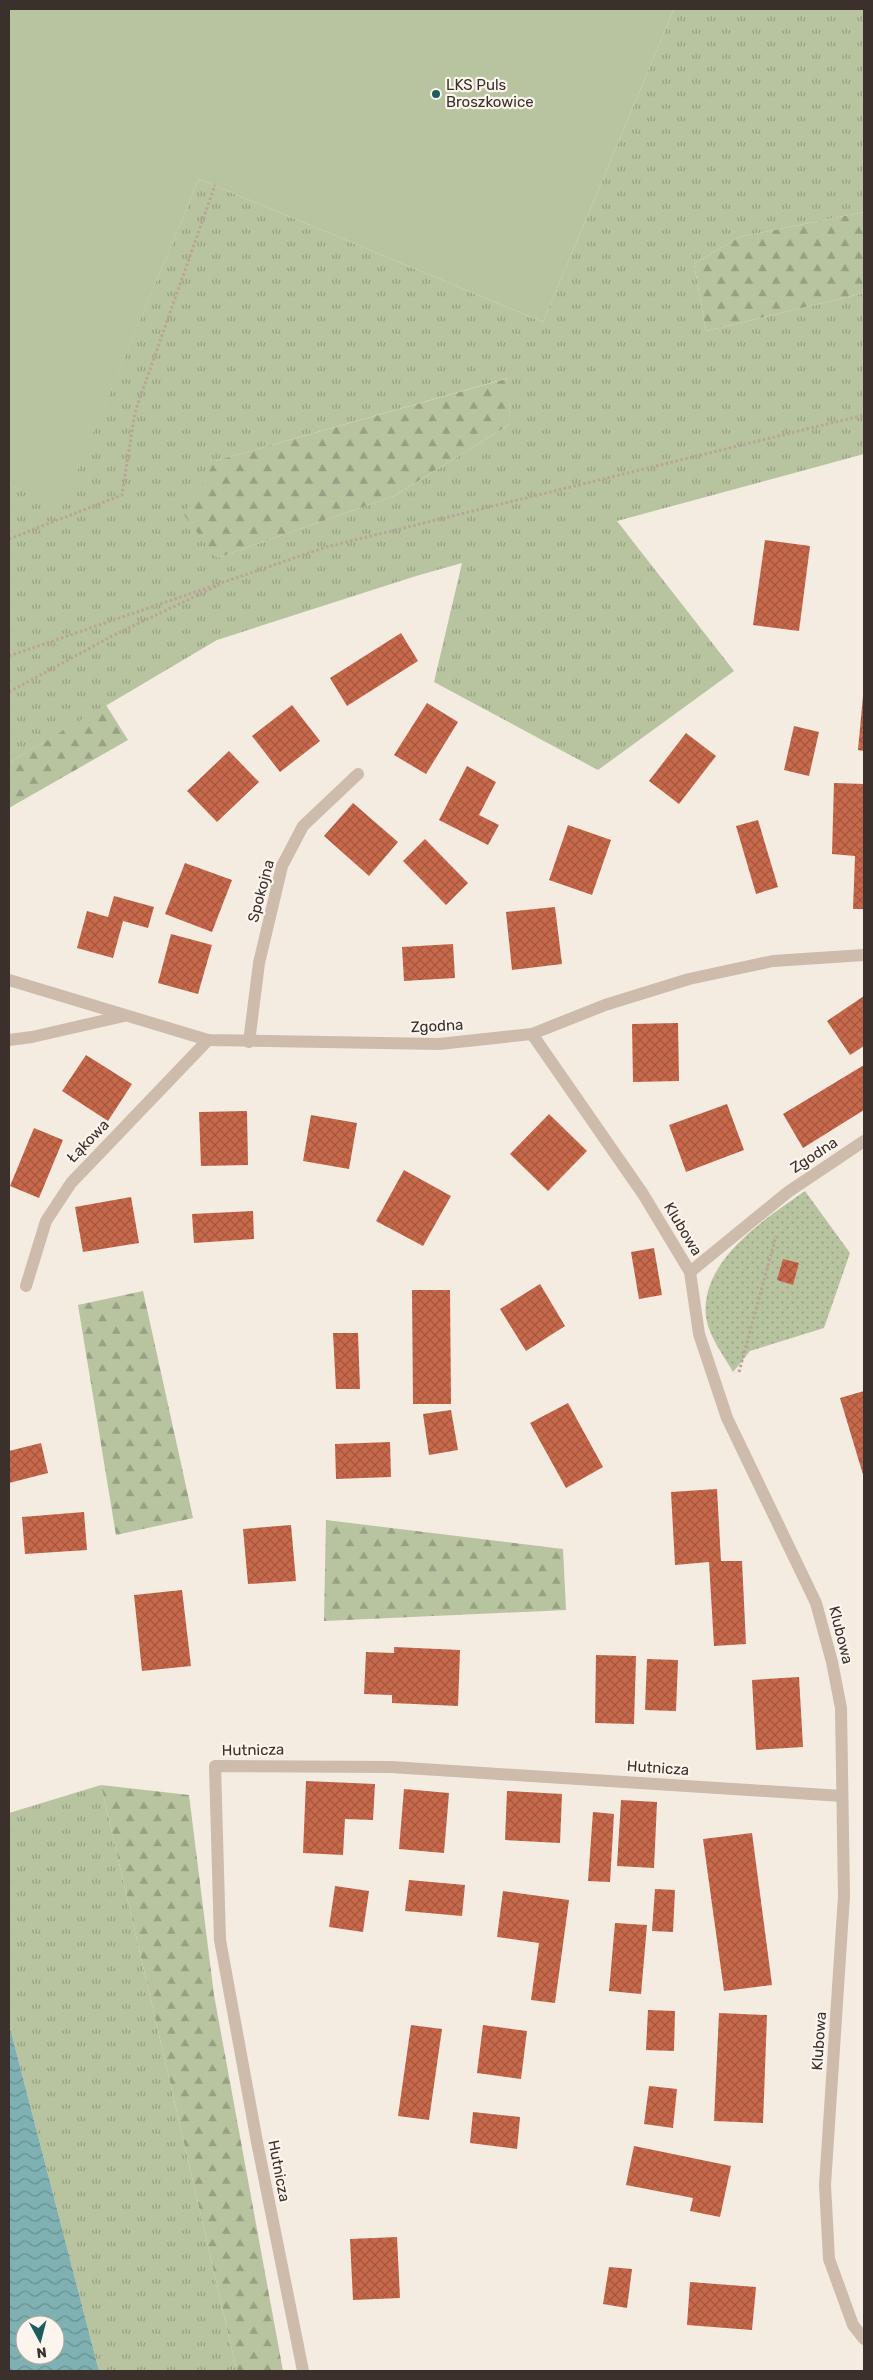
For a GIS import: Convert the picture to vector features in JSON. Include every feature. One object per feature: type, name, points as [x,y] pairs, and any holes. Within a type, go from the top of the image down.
[{"type":"street","name":"Spokojna","points":[[249,1042],[259,963],[282,866],[303,826],[358,774]]},
{"type":"street","name":"Zgodna","points":[[9,980],[208,1040],[439,1044],[532,1034],[605,1005],[688,978],[773,961],[864,955]]},
{"type":"street","points":[[9,1040],[32,1037],[126,1015]]},
{"type":"street","name":"Klubowa","points":[[532,1034],[643,1194],[690,1272],[699,1334],[727,1418],[816,1603],[832,1662],[841,1708],[844,1896],[825,2185],[829,2258],[853,2325],[864,2339]]},
{"type":"street","name":"Łąkowa","points":[[26,1286],[46,1221],[71,1183],[208,1040]]},
{"type":"street","name":"Zgodna","points":[[690,1272],[788,1192],[864,1141]]},
{"type":"street","name":"Hutnicza","points":[[303,2371],[257,2142],[220,1940],[215,1766],[391,1767],[842,1796]]},
{"type":"path","points":[[9,539],[122,495],[135,412],[215,185]]},
{"type":"path","points":[[9,656],[326,547],[864,415]]},
{"type":"path","points":[[9,692],[114,635],[233,578]]},
{"type":"path","points":[[727,1418],[788,1192]]},
{"type":"green space","points":[[9,9],[674,9],[543,322],[199,179],[62,507],[9,485]]},
{"type":"green space","points":[[674,9],[864,9],[864,212],[739,237],[694,264],[706,331],[864,293],[864,454],[617,521],[734,671],[598,770],[434,682],[462,563],[217,640],[9,763],[9,485],[62,506],[199,179],[543,322]],"holes":[[[508,378],[510,424],[394,496],[217,558],[215,461]]]},
{"type":"green space","points":[[864,212],[864,293],[706,331],[694,264],[739,237]]},
{"type":"green space","points":[[509,378],[510,424],[394,496],[217,558],[184,515],[215,461]]},
{"type":"green space","points":[[106,705],[128,740],[9,808],[9,763]]},
{"type":"green space","points":[[805,1191],[850,1253],[824,1328],[750,1351],[733,1372],[713,1339],[706,1317],[707,1296],[713,1277],[724,1259],[738,1243],[772,1214]]},
{"type":"green space","points":[[143,1291],[193,1518],[116,1535],[78,1305]]},
{"type":"green space","points":[[326,1520],[563,1549],[566,1610],[324,1621]]},
{"type":"green space","points":[[101,1785],[237,2371],[99,2371],[9,2024],[9,1813]]},
{"type":"green space","points":[[101,1785],[189,1795],[214,1995],[283,2371],[237,2371]]},
{"type":"water","points":[[9,2024],[99,2371],[9,2371]]},
{"type":"building","points":[[765,540],[810,546],[799,631],[753,625]]},
{"type":"building","points":[[401,633],[418,661],[347,706],[330,678]]},
{"type":"building","points":[[864,696],[864,751],[858,750]]},
{"type":"building","points":[[427,703],[458,722],[426,774],[394,755]]},
{"type":"building","points":[[292,705],[320,741],[280,772],[252,736]]},
{"type":"building","points":[[794,726],[819,732],[809,776],[784,770]]},
{"type":"building","points":[[686,733],[716,756],[679,804],[649,781]]},
{"type":"building","points":[[229,751],[259,782],[217,822],[187,791]]},
{"type":"building","points":[[467,766],[496,782],[479,815],[499,825],[488,845],[439,820]]},
{"type":"building","points":[[834,783],[864,784],[864,909],[853,909],[855,856],[832,854]]},
{"type":"building","points":[[353,803],[398,842],[369,876],[324,836]]},
{"type":"building","points":[[758,820],[778,887],[756,894],[736,826]]},
{"type":"building","points":[[568,825],[611,840],[592,895],[549,880]]},
{"type":"building","points":[[425,839],[468,883],[446,905],[403,861]]},
{"type":"building","points":[[185,863],[232,880],[212,932],[165,914]]},
{"type":"building","points":[[114,896],[154,907],[148,928],[123,921],[113,958],[77,948],[87,911],[108,917]]},
{"type":"building","points":[[555,907],[562,964],[512,970],[506,912]]},
{"type":"building","points":[[171,934],[212,945],[198,994],[158,983]]},
{"type":"building","points":[[453,944],[455,978],[404,981],[402,947]]},
{"type":"building","points":[[864,996],[864,1046],[850,1055],[827,1021]]},
{"type":"building","points":[[678,1023],[679,1081],[633,1082],[632,1024]]},
{"type":"building","points":[[86,1055],[132,1084],[108,1121],[62,1091]]},
{"type":"building","points":[[864,1065],[864,1110],[803,1148],[783,1114]]},
{"type":"building","points":[[727,1104],[744,1150],[686,1172],[669,1125]]},
{"type":"building","points":[[247,1111],[248,1165],[201,1166],[199,1112]]},
{"type":"building","points":[[549,1114],[587,1151],[548,1191],[510,1154]]},
{"type":"building","points":[[311,1115],[357,1123],[349,1169],[303,1161]]},
{"type":"building","points":[[34,1128],[63,1140],[39,1198],[10,1186]]},
{"type":"building","points":[[404,1170],[451,1196],[423,1246],[376,1221]]},
{"type":"building","points":[[131,1197],[139,1243],[83,1252],[75,1207]]},
{"type":"building","points":[[253,1211],[254,1239],[194,1243],[192,1214]]},
{"type":"building","points":[[654,1248],[662,1295],[639,1299],[631,1252]]},
{"type":"building","points":[[783,1259],[799,1263],[793,1285],[777,1280]]},
{"type":"building","points":[[540,1284],[565,1326],[526,1351],[500,1309]]},
{"type":"building","points":[[412,1290],[450,1290],[451,1404],[413,1404]]},
{"type":"building","points":[[333,1333],[358,1333],[360,1389],[336,1389]]},
{"type":"building","points":[[864,1391],[864,1478],[840,1398]]},
{"type":"building","points":[[568,1403],[603,1467],[566,1488],[530,1423]]},
{"type":"building","points":[[451,1410],[458,1450],[429,1455],[423,1414]]},
{"type":"building","points":[[390,1442],[391,1477],[336,1479],[335,1444]]},
{"type":"building","points":[[41,1443],[48,1473],[9,1483],[9,1451]]},
{"type":"building","points":[[717,1489],[721,1561],[742,1561],[746,1644],[714,1646],[709,1562],[675,1565],[671,1492]]},
{"type":"building","points":[[84,1512],[87,1550],[25,1554],[22,1517]]},
{"type":"building","points":[[291,1525],[296,1581],[248,1584],[243,1529]]},
{"type":"building","points":[[182,1590],[191,1666],[142,1671],[134,1595]]},
{"type":"building","points":[[394,1647],[460,1650],[458,1706],[392,1703],[392,1695],[364,1694],[366,1652],[394,1653]]},
{"type":"building","points":[[596,1655],[636,1656],[634,1724],[595,1723]]},
{"type":"building","points":[[647,1659],[678,1660],[676,1711],[645,1710]]},
{"type":"building","points":[[799,1677],[803,1747],[756,1750],[752,1680]]},
{"type":"building","points":[[306,1781],[375,1784],[373,1820],[345,1819],[343,1855],[303,1853]]},
{"type":"building","points":[[404,1789],[449,1793],[444,1853],[399,1849]]},
{"type":"building","points":[[507,1791],[562,1794],[560,1843],[505,1840]]},
{"type":"building","points":[[621,1800],[657,1802],[654,1868],[617,1866]]},
{"type":"building","points":[[593,1812],[614,1814],[610,1882],[588,1881]]},
{"type":"building","points":[[752,1833],[772,1985],[724,1991],[703,1839]]},
{"type":"building","points":[[409,1880],[465,1885],[462,1916],[405,1911]]},
{"type":"building","points":[[335,1886],[369,1891],[363,1932],[329,1927]]},
{"type":"building","points":[[655,1889],[675,1890],[673,1932],[652,1931]]},
{"type":"building","points":[[503,1891],[569,1900],[555,2003],[531,2000],[539,1943],[497,1937]]},
{"type":"building","points":[[615,1923],[647,1925],[641,1994],[609,1991]]},
{"type":"building","points":[[648,2010],[675,2011],[674,2051],[646,2050]]},
{"type":"building","points":[[719,2013],[767,2015],[763,2123],[714,2121]]},
{"type":"building","points":[[411,2025],[442,2029],[429,2120],[398,2116]]},
{"type":"building","points":[[483,2025],[527,2031],[521,2079],[477,2073]]},
{"type":"building","points":[[649,2086],[677,2089],[673,2128],[644,2124]]},
{"type":"building","points":[[473,2112],[520,2117],[517,2149],[470,2143]]},
{"type":"building","points":[[634,2146],[731,2166],[720,2217],[690,2211],[693,2198],[626,2185]]},
{"type":"building","points":[[397,2237],[400,2298],[353,2300],[350,2239]]},
{"type":"building","points":[[609,2267],[632,2269],[627,2308],[603,2304]]},
{"type":"building","points":[[690,2282],[756,2287],[752,2330],[687,2325]]},
{"type":"place","name":"LKS Puls Broszkowice","points":[[436,94]]}]
